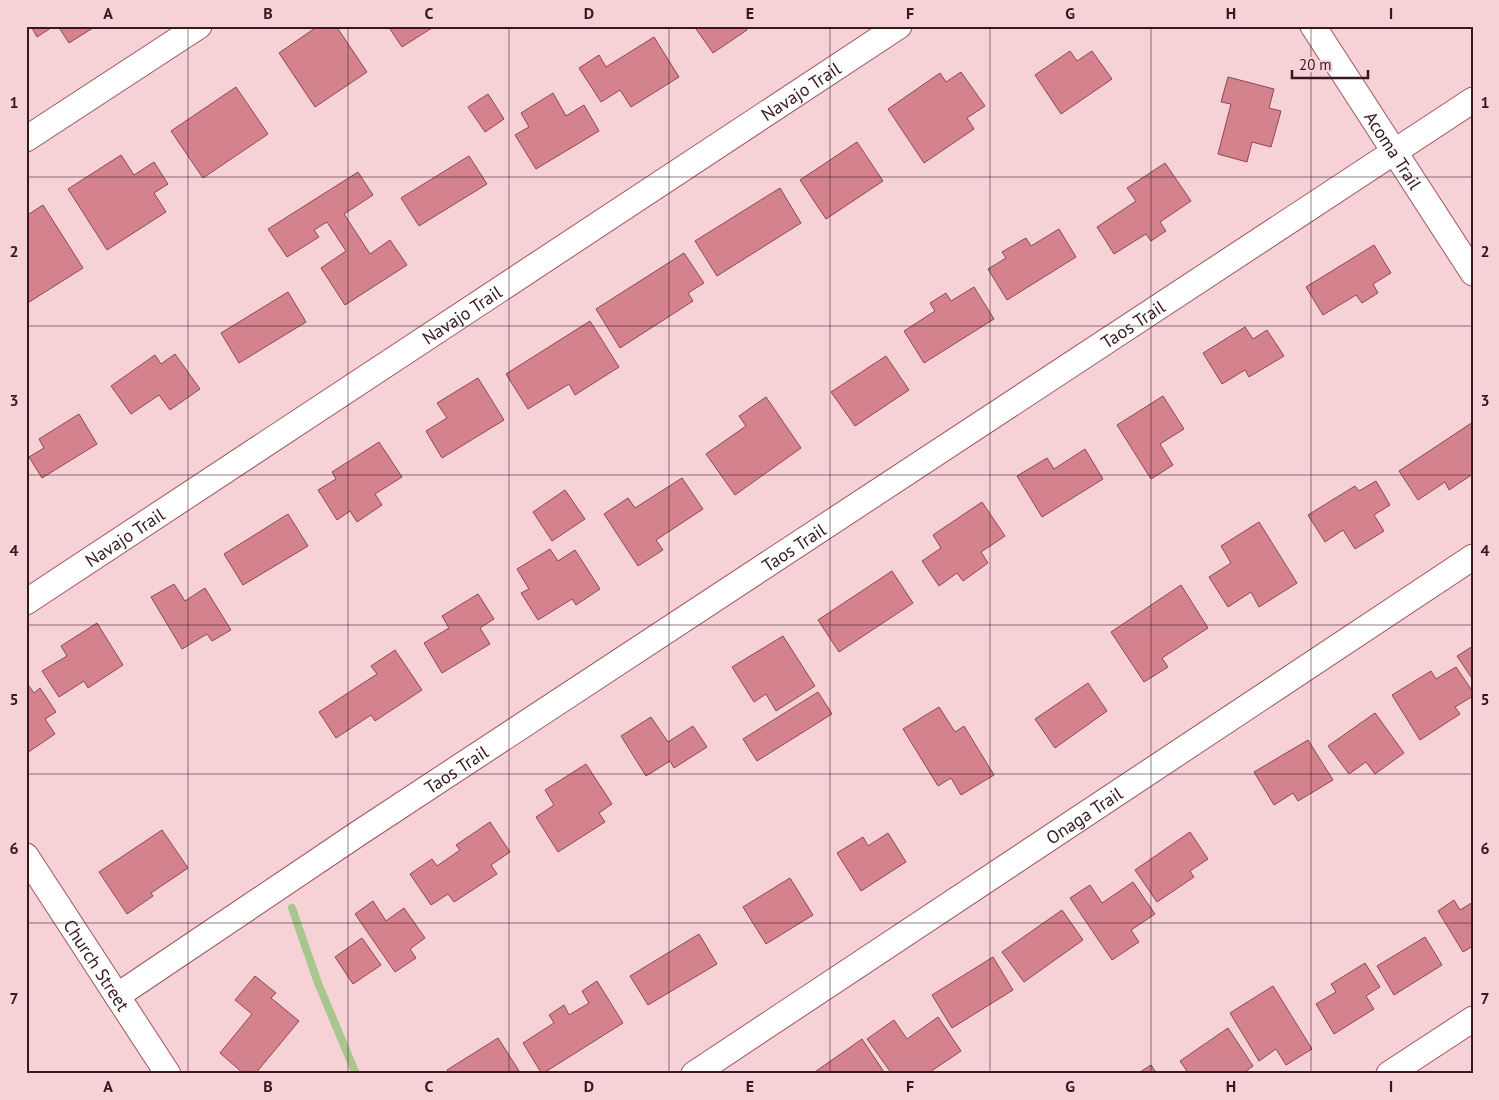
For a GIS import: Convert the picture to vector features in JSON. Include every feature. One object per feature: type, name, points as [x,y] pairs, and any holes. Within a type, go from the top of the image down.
[{"type":"street","points":[[26,139],[199,26]]},
{"type":"street","name":"Navajo Trail","points":[[26,602],[899,26]]},
{"type":"street","name":"Acoma Trail","points":[[1313,26],[1473,273]]},
{"type":"street","name":"Taos Trail","points":[[117,996],[359,834],[1473,100]]},
{"type":"street","name":"Onaga Trail","points":[[694,1074],[1473,557]]},
{"type":"street","name":"Church Street","points":[[26,856],[168,1074]]},
{"type":"street","points":[[1389,1074],[1473,1018]]},
{"type":"building","points":[[31,26],[54,26],[37,37]]},
{"type":"building","points":[[58,26],[96,26],[69,43]]},
{"type":"building","points":[[318,26],[336,26],[367,72],[315,107],[279,53]]},
{"type":"building","points":[[388,26],[435,26],[402,47]]},
{"type":"building","points":[[694,26],[744,26],[747,30],[713,53]]},
{"type":"building","points":[[654,37],[679,77],[631,107],[620,90],[601,102],[579,68],[599,55],[606,67]]},
{"type":"building","points":[[1070,51],[1077,61],[1092,51],[1112,79],[1061,114],[1035,75]]},
{"type":"building","points":[[961,72],[985,106],[967,118],[974,129],[924,163],[888,109],[940,73],[946,82]]},
{"type":"building","points":[[1228,77],[1274,89],[1269,108],[1281,111],[1271,147],[1252,142],[1247,162],[1218,154],[1231,104],[1221,102]]},
{"type":"building","points":[[236,87],[268,134],[203,178],[171,131]]},
{"type":"building","points":[[553,93],[566,116],[584,105],[599,131],[536,169],[515,135],[529,127],[521,113]]},
{"type":"building","points":[[488,94],[504,119],[485,132],[468,107]]},
{"type":"building","points":[[857,142],[883,181],[826,219],[800,180]]},
{"type":"building","points":[[121,155],[134,175],[154,162],[168,184],[154,193],[166,212],[107,250],[68,189]]},
{"type":"building","points":[[469,156],[487,184],[419,226],[401,198]]},
{"type":"building","points":[[1165,163],[1191,201],[1160,222],[1166,231],[1151,241],[1146,234],[1114,254],[1097,227],[1136,201],[1127,188]]},
{"type":"building","points":[[358,172],[373,195],[344,214],[370,254],[390,240],[407,265],[345,305],[321,268],[346,251],[327,222],[314,230],[319,237],[287,257],[268,229]]},
{"type":"building","points":[[780,188],[801,223],[717,276],[695,241]]},
{"type":"building","points":[[43,205],[83,268],[26,304],[26,216]]},
{"type":"building","points":[[1059,229],[1076,257],[1007,300],[988,269],[1006,258],[1002,252],[1026,238],[1031,246]]},
{"type":"building","points":[[1374,245],[1391,273],[1373,284],[1378,293],[1362,303],[1356,295],[1323,315],[1306,287]]},
{"type":"building","points":[[684,253],[704,283],[688,293],[693,301],[620,348],[596,309]]},
{"type":"building","points":[[974,287],[994,319],[924,363],[904,331],[935,311],[930,303],[946,293],[951,301]]},
{"type":"building","points":[[288,292],[306,322],[239,363],[221,333]]},
{"type":"building","points":[[590,321],[619,367],[575,395],[569,384],[528,409],[506,374]]},
{"type":"building","points":[[1245,327],[1253,339],[1267,330],[1284,356],[1249,377],[1245,370],[1222,384],[1203,353]]},
{"type":"building","points":[[175,354],[200,389],[170,410],[159,395],[131,414],[111,386],[155,355],[161,364]]},
{"type":"building","points":[[886,356],[909,390],[855,426],[831,392]]},
{"type":"building","points":[[478,378],[504,420],[442,458],[426,431],[447,418],[437,403]]},
{"type":"building","points":[[1163,396],[1184,429],[1160,444],[1173,465],[1151,479],[1117,425]]},
{"type":"building","points":[[766,397],[801,448],[735,495],[706,454],[746,426],[739,416]]},
{"type":"building","points":[[79,414],[97,444],[42,478],[29,457],[44,448],[39,439]]},
{"type":"building","points":[[1473,422],[1473,474],[1449,490],[1445,482],[1418,500],[1399,471]]},
{"type":"building","points":[[379,442],[402,477],[375,494],[382,505],[357,522],[350,511],[337,520],[318,490],[336,479],[332,472]]},
{"type":"building","points":[[1085,449],[1103,479],[1042,517],[1017,476],[1047,458],[1054,469]]},
{"type":"building","points":[[682,478],[703,509],[656,540],[663,550],[638,566],[604,514],[628,498],[635,508]]},
{"type":"building","points":[[1376,481],[1390,505],[1374,515],[1384,531],[1355,549],[1343,530],[1325,542],[1308,515],[1355,486],[1359,491]]},
{"type":"building","points":[[565,490],[585,519],[552,541],[533,512]]},
{"type":"building","points":[[982,502],[1005,536],[981,552],[988,563],[963,581],[957,573],[939,586],[922,561],[941,548],[933,535]]},
{"type":"building","points":[[288,514],[308,546],[243,585],[224,554]]},
{"type":"building","points":[[1259,522],[1297,583],[1259,607],[1251,592],[1228,607],[1209,577],[1231,563],[1221,546]]},
{"type":"building","points":[[550,549],[558,561],[575,550],[600,589],[576,605],[572,599],[538,620],[521,593],[529,589],[517,569]]},
{"type":"building","points":[[892,571],[913,603],[839,652],[818,620]]},
{"type":"building","points":[[174,584],[185,601],[205,588],[231,630],[212,641],[207,634],[182,649],[151,597]]},
{"type":"building","points":[[1181,585],[1208,628],[1162,658],[1168,667],[1144,682],[1111,632]]},
{"type":"building","points":[[478,594],[494,619],[480,628],[490,644],[442,673],[424,643],[449,628],[442,616]]},
{"type":"building","points":[[97,623],[123,665],[88,688],[84,681],[59,697],[42,671],[67,656],[61,646]]},
{"type":"building","points":[[783,636],[815,686],[776,711],[766,694],[754,702],[732,667]]},
{"type":"building","points":[[1473,646],[1473,680],[1457,656]]},
{"type":"building","points":[[395,650],[422,690],[375,721],[371,715],[336,738],[319,712],[377,674],[371,666]]},
{"type":"building","points":[[1456,667],[1473,692],[1473,696],[1455,707],[1460,714],[1420,740],[1392,695],[1431,671],[1436,679]]},
{"type":"building","points":[[26,682],[34,693],[40,688],[56,712],[45,719],[55,734],[27,753]]},
{"type":"building","points":[[1088,683],[1107,711],[1055,748],[1035,719]]},
{"type":"building","points":[[818,692],[832,714],[757,761],[743,739]]},
{"type":"building","points":[[939,707],[955,732],[964,726],[994,775],[961,795],[951,778],[938,786],[903,729]]},
{"type":"building","points":[[1375,713],[1404,753],[1375,774],[1366,762],[1349,774],[1328,746]]},
{"type":"building","points":[[651,717],[668,742],[693,726],[707,747],[674,768],[670,761],[646,776],[621,736]]},
{"type":"building","points":[[1308,740],[1333,780],[1298,801],[1293,793],[1274,805],[1254,772]]},
{"type":"building","points":[[586,764],[612,804],[599,813],[605,822],[558,852],[536,817],[554,805],[545,790]]},
{"type":"building","points":[[490,822],[510,852],[491,865],[497,874],[454,902],[448,894],[431,905],[410,874],[432,859],[437,866],[460,850],[456,845]]},
{"type":"building","points":[[162,830],[188,868],[151,893],[153,896],[127,914],[99,872]]},
{"type":"building","points":[[1190,832],[1208,859],[1190,871],[1194,877],[1157,902],[1135,870]]},
{"type":"building","points":[[888,833],[906,862],[861,891],[837,853],[863,837],[868,846]]},
{"type":"building","points":[[790,878],[813,915],[766,944],[743,907]]},
{"type":"building","points":[[1133,882],[1155,914],[1131,930],[1139,942],[1112,960],[1070,898],[1090,885],[1102,903]]},
{"type":"building","points":[[1454,900],[1460,910],[1473,902],[1473,946],[1463,952],[1438,911]]},
{"type":"building","points":[[373,901],[386,921],[404,908],[425,938],[410,949],[416,958],[395,972],[355,914]]},
{"type":"building","points":[[1062,910],[1083,940],[1024,982],[1002,952]]},
{"type":"building","points":[[699,934],[717,964],[648,1005],[630,976]]},
{"type":"building","points":[[1425,937],[1442,965],[1394,995],[1377,966]]},
{"type":"building","points":[[362,938],[381,965],[353,984],[335,957]]},
{"type":"building","points":[[993,957],[1013,990],[952,1028],[932,995]]},
{"type":"building","points":[[1365,963],[1380,987],[1366,996],[1374,1009],[1334,1034],[1316,1004],[1336,992],[1331,984]]},
{"type":"building","points":[[255,976],[276,993],[271,998],[299,1021],[255,1074],[244,1074],[220,1053],[252,1014],[235,1000]]},
{"type":"building","points":[[597,981],[623,1023],[542,1074],[523,1043],[554,1023],[549,1015],[564,1005],[569,1015],[589,1003],[582,991]]},
{"type":"building","points":[[1273,986],[1312,1049],[1286,1065],[1276,1049],[1259,1061],[1230,1013]]},
{"type":"building","points":[[938,1017],[961,1051],[927,1074],[892,1074],[867,1039],[894,1020],[907,1039]]},
{"type":"building","points":[[1228,1028],[1253,1066],[1242,1074],[1189,1074],[1180,1061]]},
{"type":"building","points":[[498,1038],[521,1074],[450,1074],[447,1070]]},
{"type":"building","points":[[862,1039],[884,1072],[881,1074],[812,1074]]},
{"type":"building","points":[[1151,1065],[1157,1074],[1137,1074]]},
{"type":"waterway","points":[[292,908],[318,983],[356,1074]]}]
